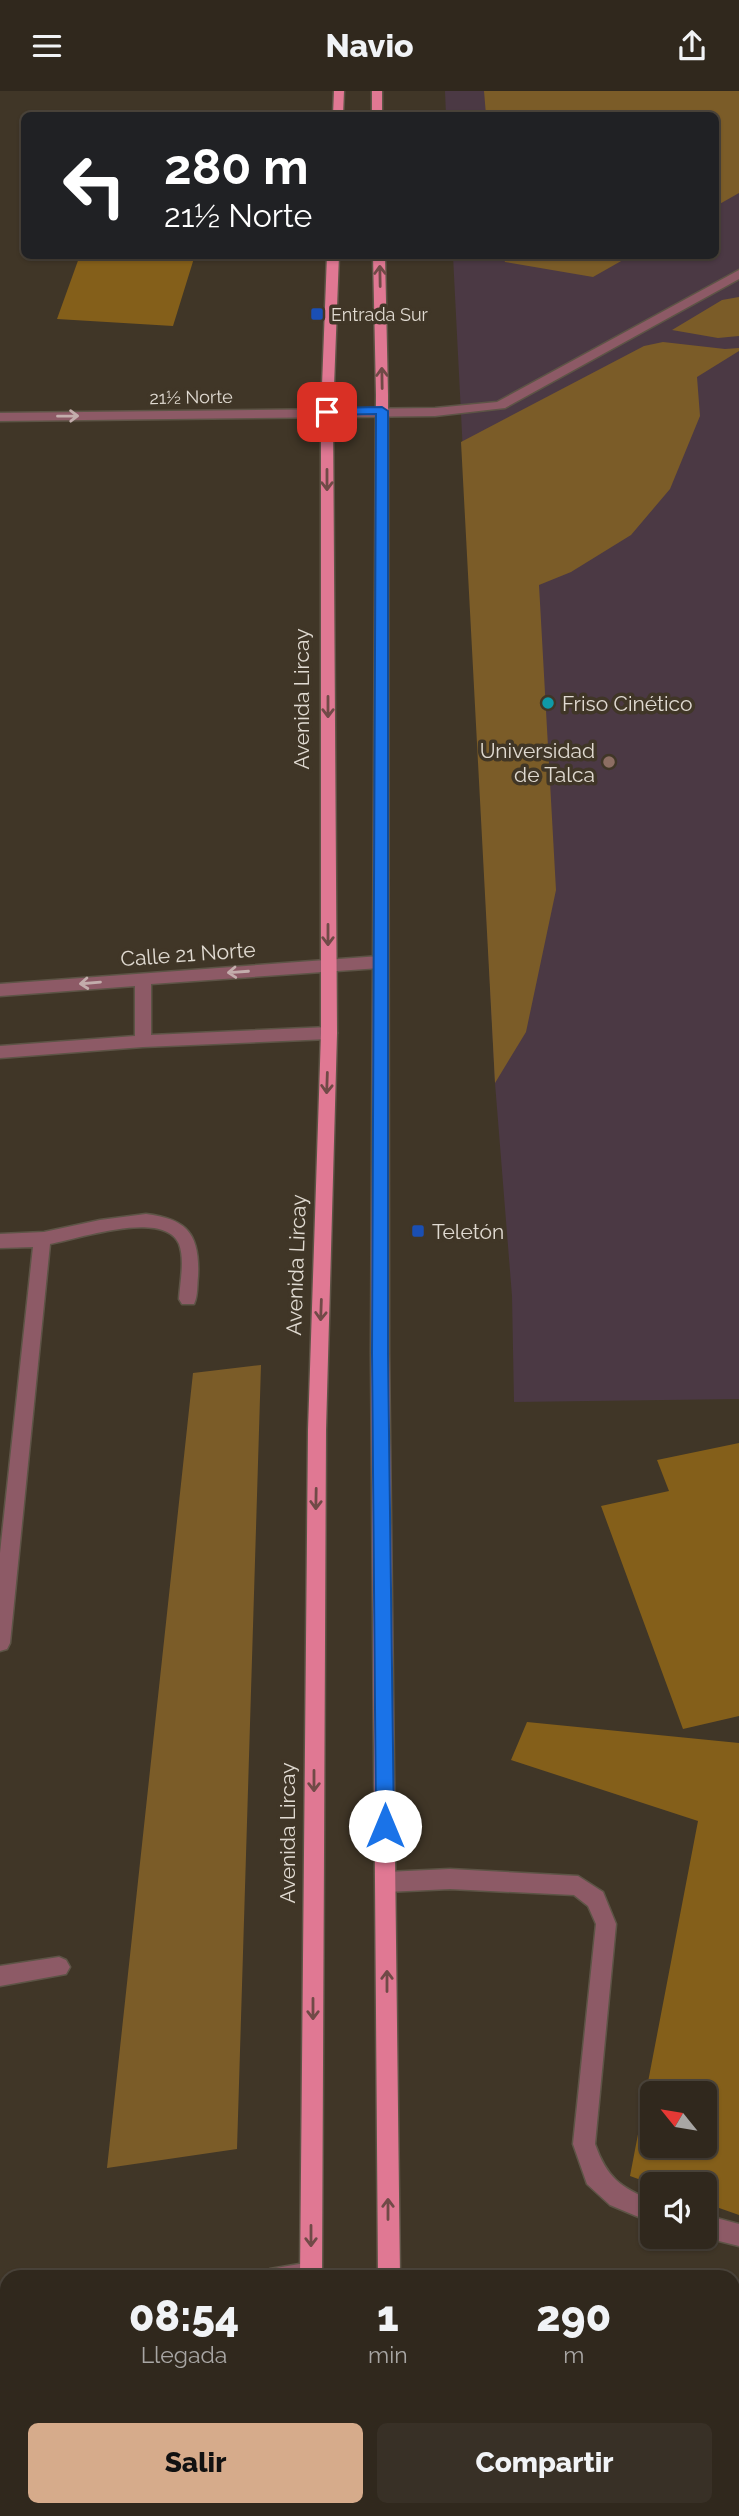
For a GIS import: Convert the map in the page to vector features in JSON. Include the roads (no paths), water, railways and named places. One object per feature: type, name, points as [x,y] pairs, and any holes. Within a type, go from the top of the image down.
[{"type":"main road","points":[[338,112],[339,91]]},
{"type":"main road","points":[[377,91],[377,112]]},
{"type":"main road","name":"Avenida Lircay","points":[[311,2270],[317,1430],[329,1033],[327,412],[333,259]]},
{"type":"main road","points":[[379,259],[382,411],[380,1353],[389,2270]]},
{"type":"street","name":"21½ Norte","points":[[0,417],[453,412],[501,405],[739,274]]},
{"type":"street","name":"Calle 21 Norte","points":[[0,990],[380,962]]},
{"type":"street","points":[[143,978],[143,1041]]},
{"type":"street","points":[[0,1052],[143,1041],[329,1033]]},
{"type":"street","points":[[0,1241],[42,1240],[144,1219],[161,1221],[176,1227],[188,1244],[188,1299]]},
{"type":"street","points":[[0,1643],[42,1240]]},
{"type":"street","points":[[386,1882],[450,1879],[578,1886],[596,1899],[606,1924],[584,2144],[595,2176],[618,2197],[640,2206]]},
{"type":"street","points":[[0,1976],[59,1967]]},
{"type":"street","points":[[717,2230],[739,2235]]},
{"type":"place","name":"Entrada Sur","points":[[317,314]]},
{"type":"place","name":"Friso Cinético","points":[[548,703]]},
{"type":"place","name":"Universidad de Talca","points":[[609,762]]},
{"type":"place","name":"Teletón","points":[[418,1231]]}]
